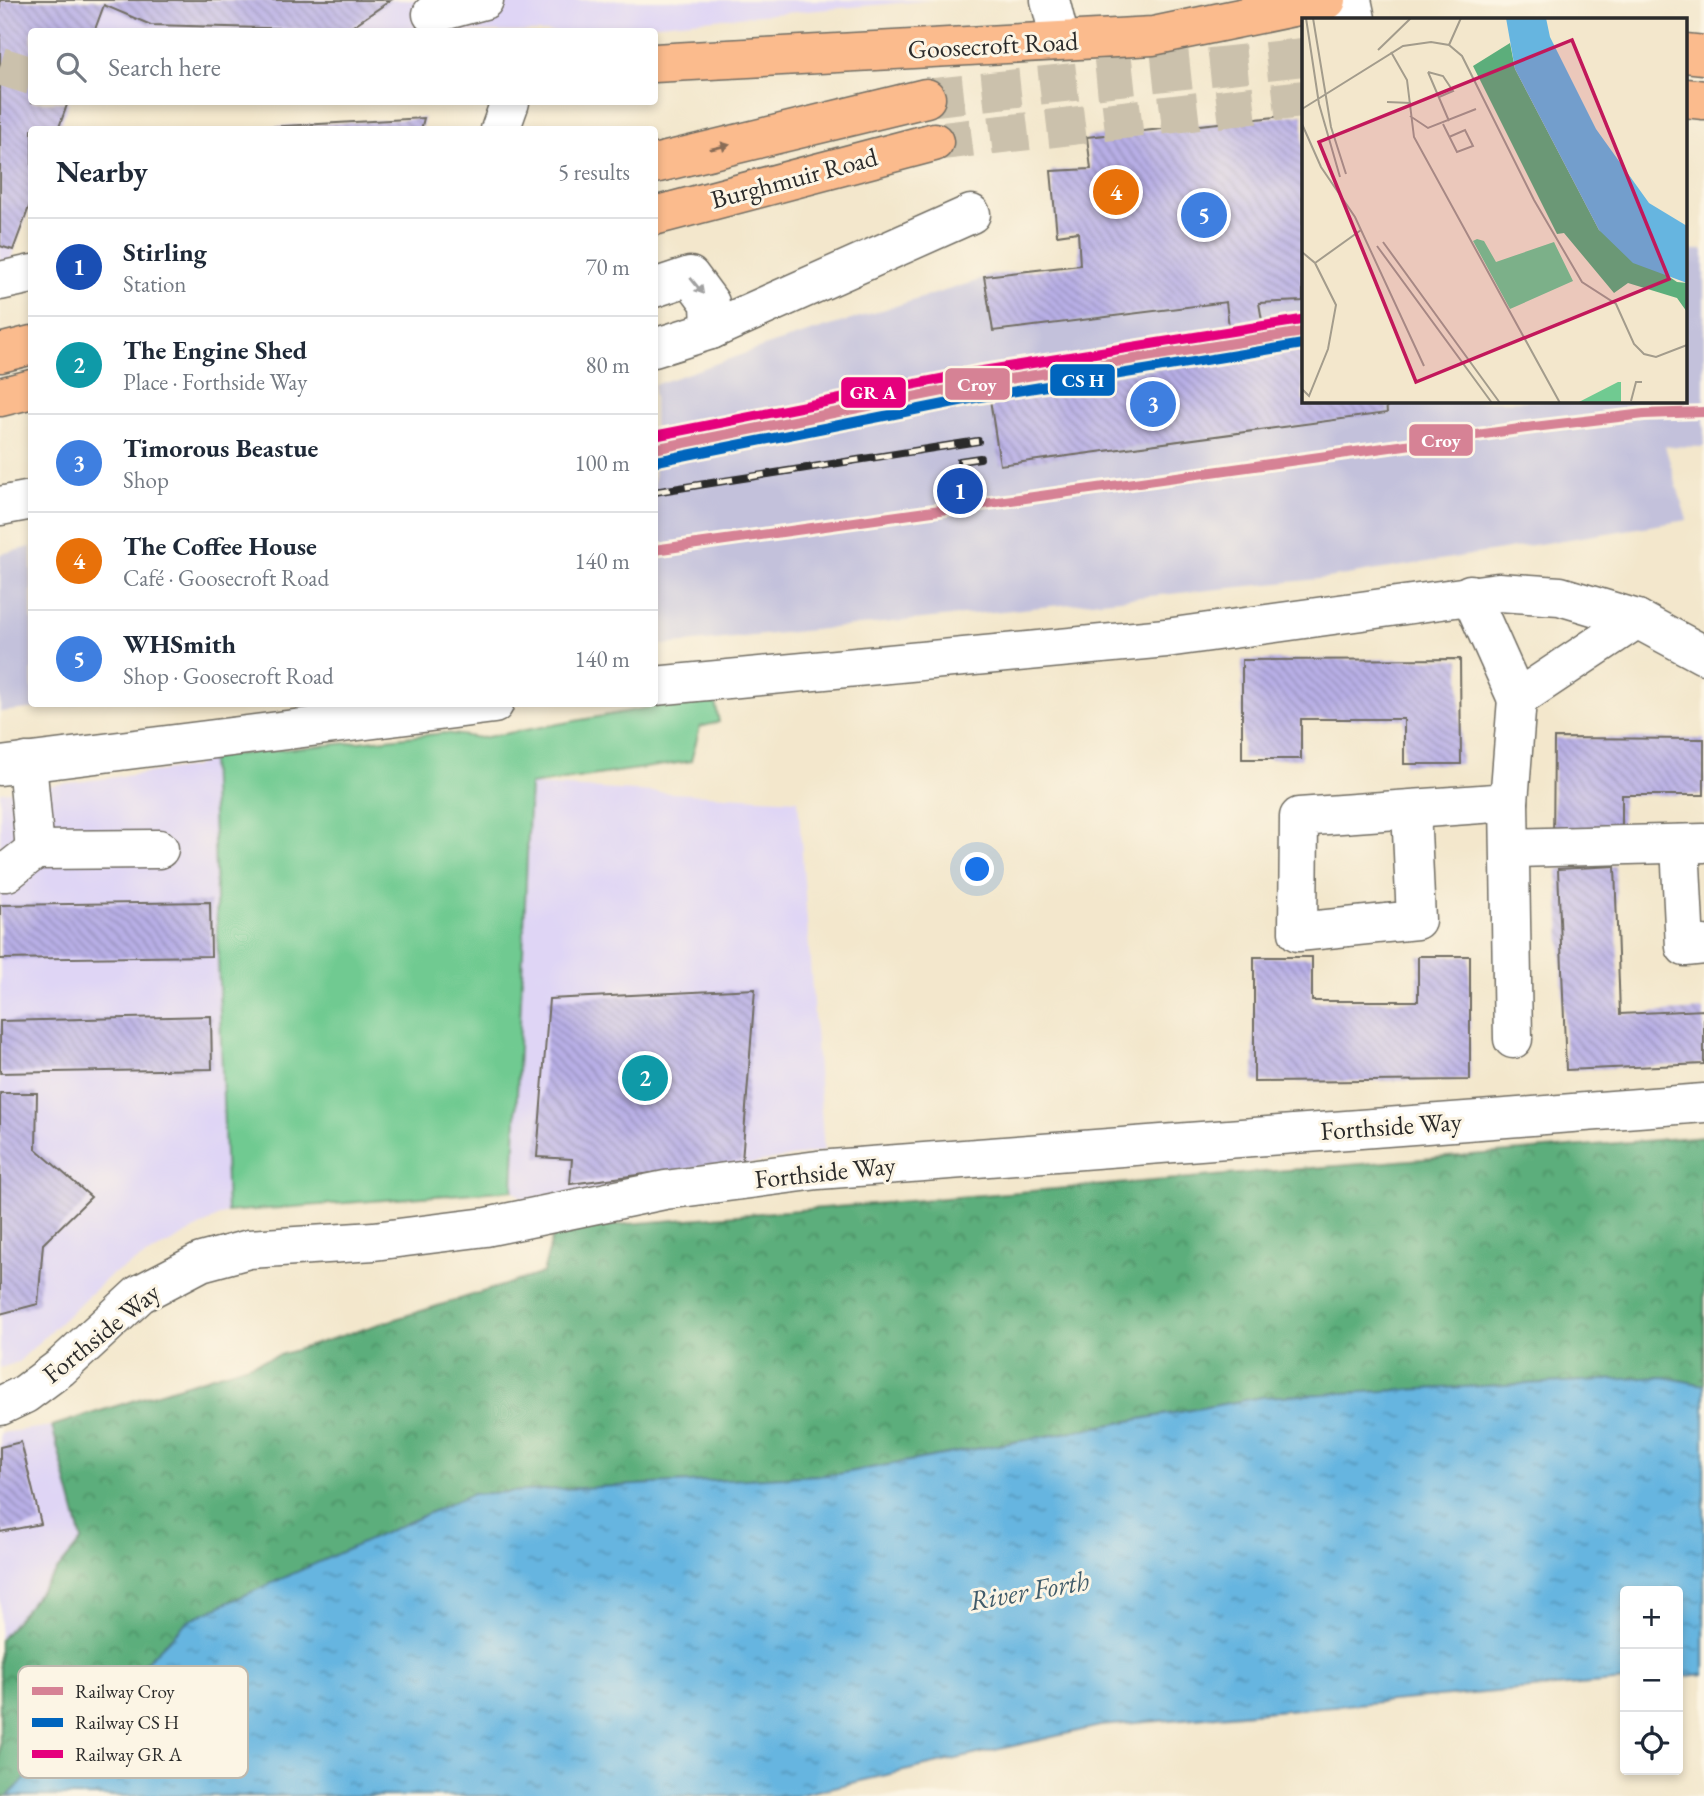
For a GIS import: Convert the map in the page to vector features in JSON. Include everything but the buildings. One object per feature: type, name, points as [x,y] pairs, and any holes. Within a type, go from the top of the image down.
[{"type":"main road","name":"Goosecroft Road","points":[[658,63],[1153,36],[1327,0]]},
{"type":"main road","points":[[1686,53],[1704,55]]},
{"type":"main road","name":"Burghmuir Road","points":[[658,163],[926,98]]},
{"type":"main road","points":[[1686,98],[1704,100]]},
{"type":"main road","name":"Burghmuir Road","points":[[658,215],[934,142]]},
{"type":"main road","points":[[0,353],[28,346]]},
{"type":"main road","points":[[0,397],[28,390]]},
{"type":"street","points":[[432,15],[484,0]]},
{"type":"street","points":[[1050,0],[1060,40]]},
{"type":"street","points":[[1352,0],[1356,18]]},
{"type":"street","points":[[501,126],[509,105]]},
{"type":"street","points":[[658,347],[711,330],[971,214]]},
{"type":"street","points":[[658,287],[690,276],[710,303],[711,330]]},
{"type":"street","points":[[0,506],[28,501]]},
{"type":"street","points":[[658,686],[1166,638],[1498,592],[1560,596],[1637,619],[1704,655]]},
{"type":"street","points":[[1470,594],[1517,699],[1509,802],[1513,1039]]},
{"type":"street","points":[[1517,699],[1637,619]]},
{"type":"street","points":[[35,850],[13,764],[470,707]]},
{"type":"street","points":[[1411,809],[1416,920],[1298,932],[1299,817],[1411,809],[1509,802]]},
{"type":"street","points":[[1511,848],[1692,844],[1685,947],[1704,945]]},
{"type":"street","points":[[0,872],[7,872],[35,850],[159,849]]},
{"type":"street","name":"Forthside Way","points":[[0,1406],[25,1394],[60,1368],[140,1294],[201,1262],[249,1249],[374,1241],[486,1227],[665,1190],[818,1170],[1704,1103]]},
{"type":"shaded area","points":[[0,0],[933,0],[613,28],[28,28],[28,105],[68,105],[60,126],[28,126],[28,212],[0,290]]},
{"type":"shaded area","points":[[1686,250],[1704,250],[1704,447],[1665,446],[1687,520],[1328,578],[658,646],[658,384],[775,343],[980,280],[1302,259],[1302,402],[1686,402]]},
{"type":"shaded area","points":[[28,548],[28,707],[49,707],[0,712],[0,554]]},
{"type":"shaded area","points":[[211,757],[227,1212],[109,1276],[18,1362],[0,1368],[0,792],[193,767]]},
{"type":"shaded area","points":[[530,785],[798,800],[824,1151],[527,1203],[513,1190]]},
{"type":"shaded area","points":[[52,1426],[82,1540],[0,1640],[0,1433]]},
{"type":"green space","points":[[714,696],[719,722],[700,727],[691,761],[530,785],[513,1190],[227,1212],[211,757],[445,733],[481,738]]},
{"type":"green space","points":[[1704,1136],[1704,1385],[1664,1377],[1262,1397],[838,1474],[472,1494],[189,1620],[142,1666],[18,1666],[18,1778],[27,1778],[8,1796],[0,1796],[0,1640],[82,1540],[52,1426],[543,1273],[554,1230]]},
{"type":"water","name":"River Forth","points":[[1664,1377],[1704,1385],[1704,1674],[1683,1676],[1683,1586],[1620,1586],[1620,1681],[1100,1726],[795,1796],[8,1796],[27,1778],[248,1778],[248,1666],[142,1666],[189,1620],[472,1494],[838,1474],[1262,1397]]},
{"type":"tunnel","points":[[926,98],[1302,57]]},
{"type":"tunnel","points":[[0,66],[28,75]]},
{"type":"tunnel","points":[[934,142],[1302,99]]},
{"type":"railway","points":[[658,491],[978,441]]},
{"type":"railway","points":[[960,461],[980,458]]},
{"type":"rail line","name":"Croy","points":[[658,448],[978,384],[1302,332]]},
{"type":"rail line","name":"Croy","points":[[658,549],[1534,427],[1644,414],[1704,412]]},
{"type":"transit line","points":[[658,435],[976,372],[1301,320]]},
{"type":"transit line","points":[[658,461],[980,397],[1302,344]]},
{"type":"place","name":"The Coffee House","points":[[1116,192]]},
{"type":"place","name":"WHSmith","points":[[1204,215]]},
{"type":"place","name":"Timorous Beastue","points":[[1153,404]]},
{"type":"place","name":"Stirling","points":[[960,491]]},
{"type":"place","name":"The Engine Shed","points":[[645,1078]]}]
